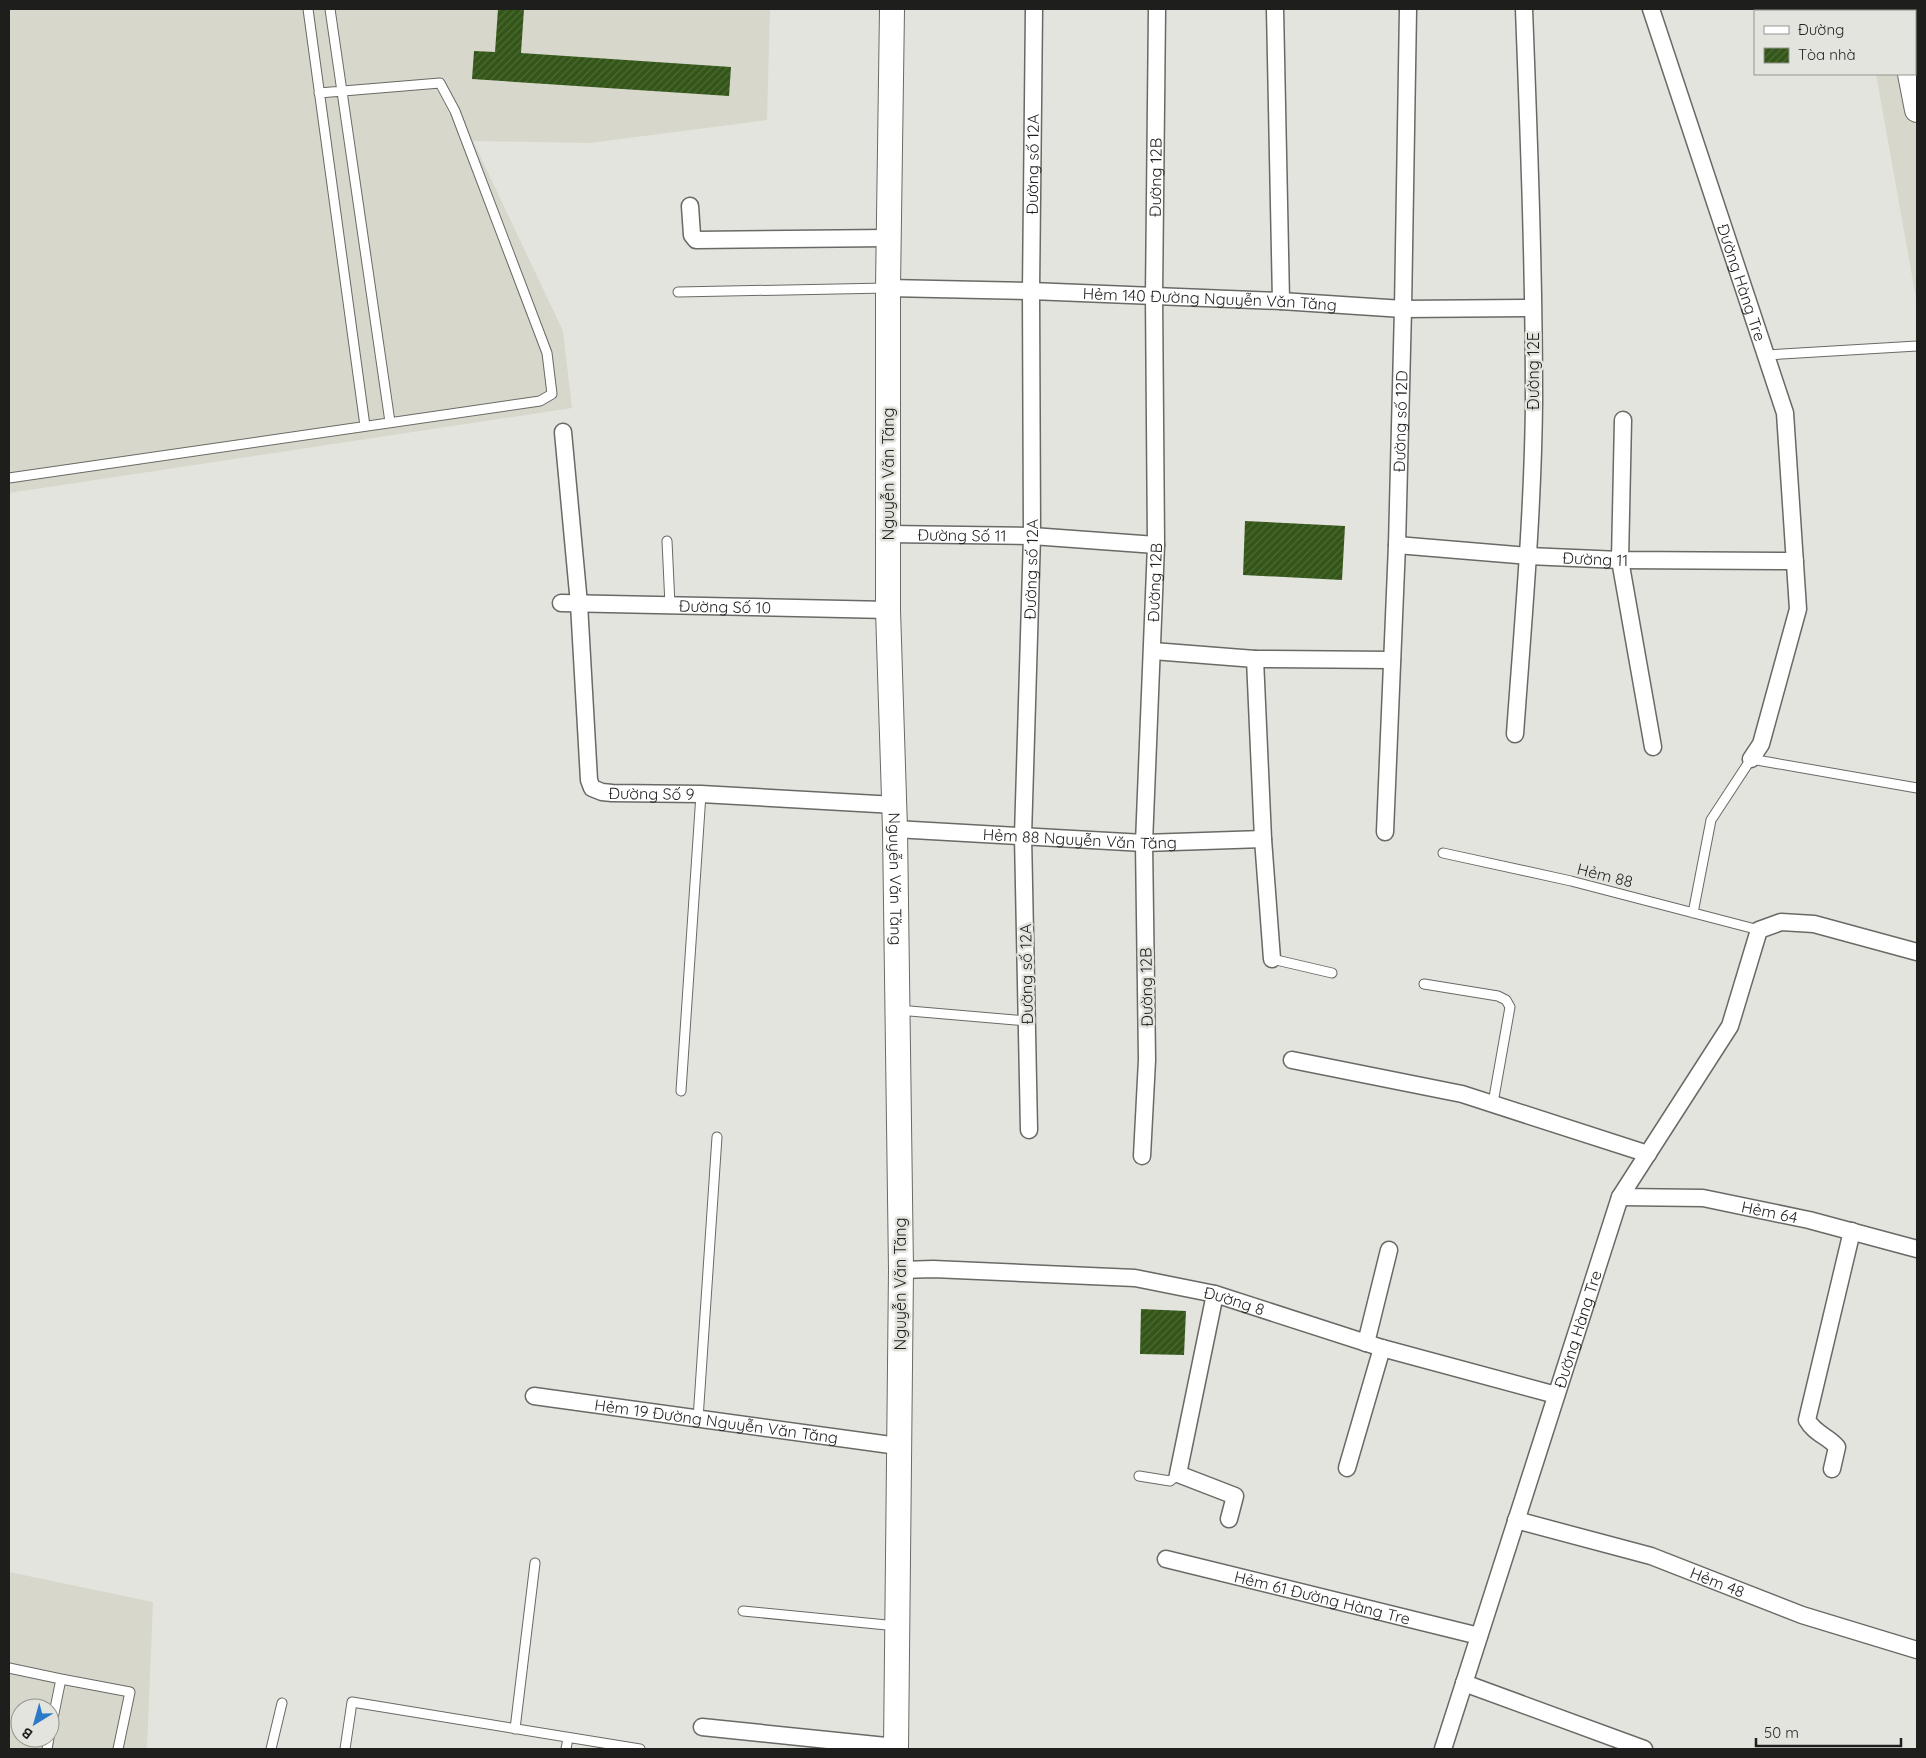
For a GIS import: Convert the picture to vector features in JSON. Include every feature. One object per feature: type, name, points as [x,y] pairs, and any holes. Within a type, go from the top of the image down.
[{"type":"main road","name":"Nguyễn Văn Tăng","points":[[892,9],[888,288],[888,610],[895,805],[901,1270],[896,1748]]},
{"type":"main road","points":[[1910,75],[1917,110]]},
{"type":"street","name":"Đường số 12A","points":[[1029,1130],[1023,836],[1032,536],[1031,291],[1034,9]]},
{"type":"street","name":"Đường 12B","points":[[1142,1156],[1147,1060],[1144,842],[1156,545],[1154,296],[1157,9]]},
{"type":"street","points":[[1275,9],[1281,300]]},
{"type":"street","name":"Đường số 12D","points":[[1385,832],[1397,545],[1408,9]]},
{"type":"street","name":"Đường 12E","points":[[1515,734],[1528,556],[1534,403],[1524,9]]},
{"type":"street","name":"Đường Hàng Tre","points":[[1650,9],[1784,413],[1798,609],[1761,744],[1751,759]]},
{"type":"street","points":[[690,206],[692,235],[696,240],[889,238]]},
{"type":"street","name":"Hẻm 140 Đường Nguyễn Văn Tăng","points":[[888,288],[1281,300],[1403,309],[1532,308]]},
{"type":"street","points":[[1623,420],[1620,560],[1654,747]]},
{"type":"street","points":[[563,432],[578,604]]},
{"type":"street","name":"Đường Số 11","points":[[888,534],[1032,536],[1156,545]]},
{"type":"street","name":"Đường 11","points":[[1397,545],[1528,556],[1620,560],[1795,561]]},
{"type":"street","name":"Đường Số 10","points":[[561,603],[888,610]]},
{"type":"street","name":"Đường Số 9","points":[[578,604],[589,780],[592,788],[612,793],[701,794],[895,805]]},
{"type":"street","points":[[1153,651],[1256,658],[1392,660]]},
{"type":"street","points":[[1256,658],[1263,840],[1272,959]]},
{"type":"street","name":"Hẻm 88 Nguyễn Văn Tăng","points":[[895,829],[1144,842],[1263,840]]},
{"type":"street","points":[[1759,930],[1781,922],[1814,924],[1917,952]]},
{"type":"street","name":"Đường Hàng Tre","points":[[1443,1749],[1620,1197],[1730,1026],[1759,930]]},
{"type":"street","points":[[1292,1060],[1462,1094],[1648,1154]]},
{"type":"street","name":"Hẻm 64","points":[[1620,1197],[1703,1198],[1809,1220],[1917,1249]]},
{"type":"street","points":[[1832,1470],[1837,1447],[1831,1439],[1812,1429],[1807,1420],[1852,1232]]},
{"type":"street","points":[[1366,1343],[1388,1250]]},
{"type":"street","name":"Đường 8","points":[[901,1270],[933,1269],[1135,1278],[1215,1294],[1382,1348],[1556,1395]]},
{"type":"street","points":[[1215,1294],[1178,1474],[1236,1496],[1229,1520]]},
{"type":"street","points":[[1347,1468],[1382,1348]]},
{"type":"street","name":"Hẻm 19 Đường Nguyễn Văn Tăng","points":[[534,1396],[898,1446]]},
{"type":"street","name":"Hẻm 48","points":[[1516,1520],[1651,1556],[1802,1615],[1917,1650]]},
{"type":"street","name":"Hẻm 61 Đường Hàng Tre","points":[[1166,1559],[1479,1636]]},
{"type":"street","points":[[1464,1683],[1644,1749]]},
{"type":"street","points":[[702,1727],[896,1748]]},
{"type":"lane","points":[[308,9],[365,426]]},
{"type":"lane","points":[[330,9],[390,422]]},
{"type":"lane","points":[[9,478],[540,401],[552,394],[547,353],[456,111],[440,83],[319,94]]},
{"type":"lane","points":[[678,292],[888,288]]},
{"type":"lane","points":[[1766,355],[1917,346]]},
{"type":"lane","points":[[667,540],[670,605]]},
{"type":"lane","points":[[1692,913],[1711,820],[1751,759],[1917,788]]},
{"type":"lane","points":[[681,1091],[701,794]]},
{"type":"lane","name":"Hẻm 88","points":[[1443,853],[1572,881],[1759,930]]},
{"type":"lane","points":[[1272,959],[1332,973]]},
{"type":"lane","points":[[1424,984],[1498,996],[1506,1000],[1510,1007],[1493,1103]]},
{"type":"lane","points":[[898,1010],[1027,1021]]},
{"type":"lane","points":[[698,1418],[716,1137]]},
{"type":"lane","points":[[1139,1476],[1170,1480],[1178,1474]]},
{"type":"lane","points":[[515,1729],[535,1563]]},
{"type":"lane","points":[[743,1611],[897,1626]]},
{"type":"lane","points":[[9,1668],[130,1692],[118,1749]]},
{"type":"lane","points":[[57,1698],[61,1679]]},
{"type":"lane","points":[[345,1749],[352,1702],[640,1749]]},
{"type":"lane","points":[[272,1749],[282,1703]]},
{"type":"lane","points":[[566,1749],[568,1738]]},
{"type":"shaded area","points":[[9,9],[770,9],[767,120],[590,143],[473,141],[563,331],[572,408],[9,493]]},
{"type":"shaded area","points":[[1917,9],[1917,304],[1876,75],[1916,75],[1916,10],[1864,10]]},
{"type":"shaded area","points":[[9,1572],[153,1602],[147,1749],[9,1749]]},
{"type":"building","points":[[498,9],[524,9],[521,53],[731,67],[729,96],[472,79],[474,51],[495,52]]},
{"type":"building","points":[[1245,521],[1345,526],[1342,580],[1243,575]]},
{"type":"building","points":[[1141,1309],[1186,1311],[1184,1355],[1140,1354]]}]
